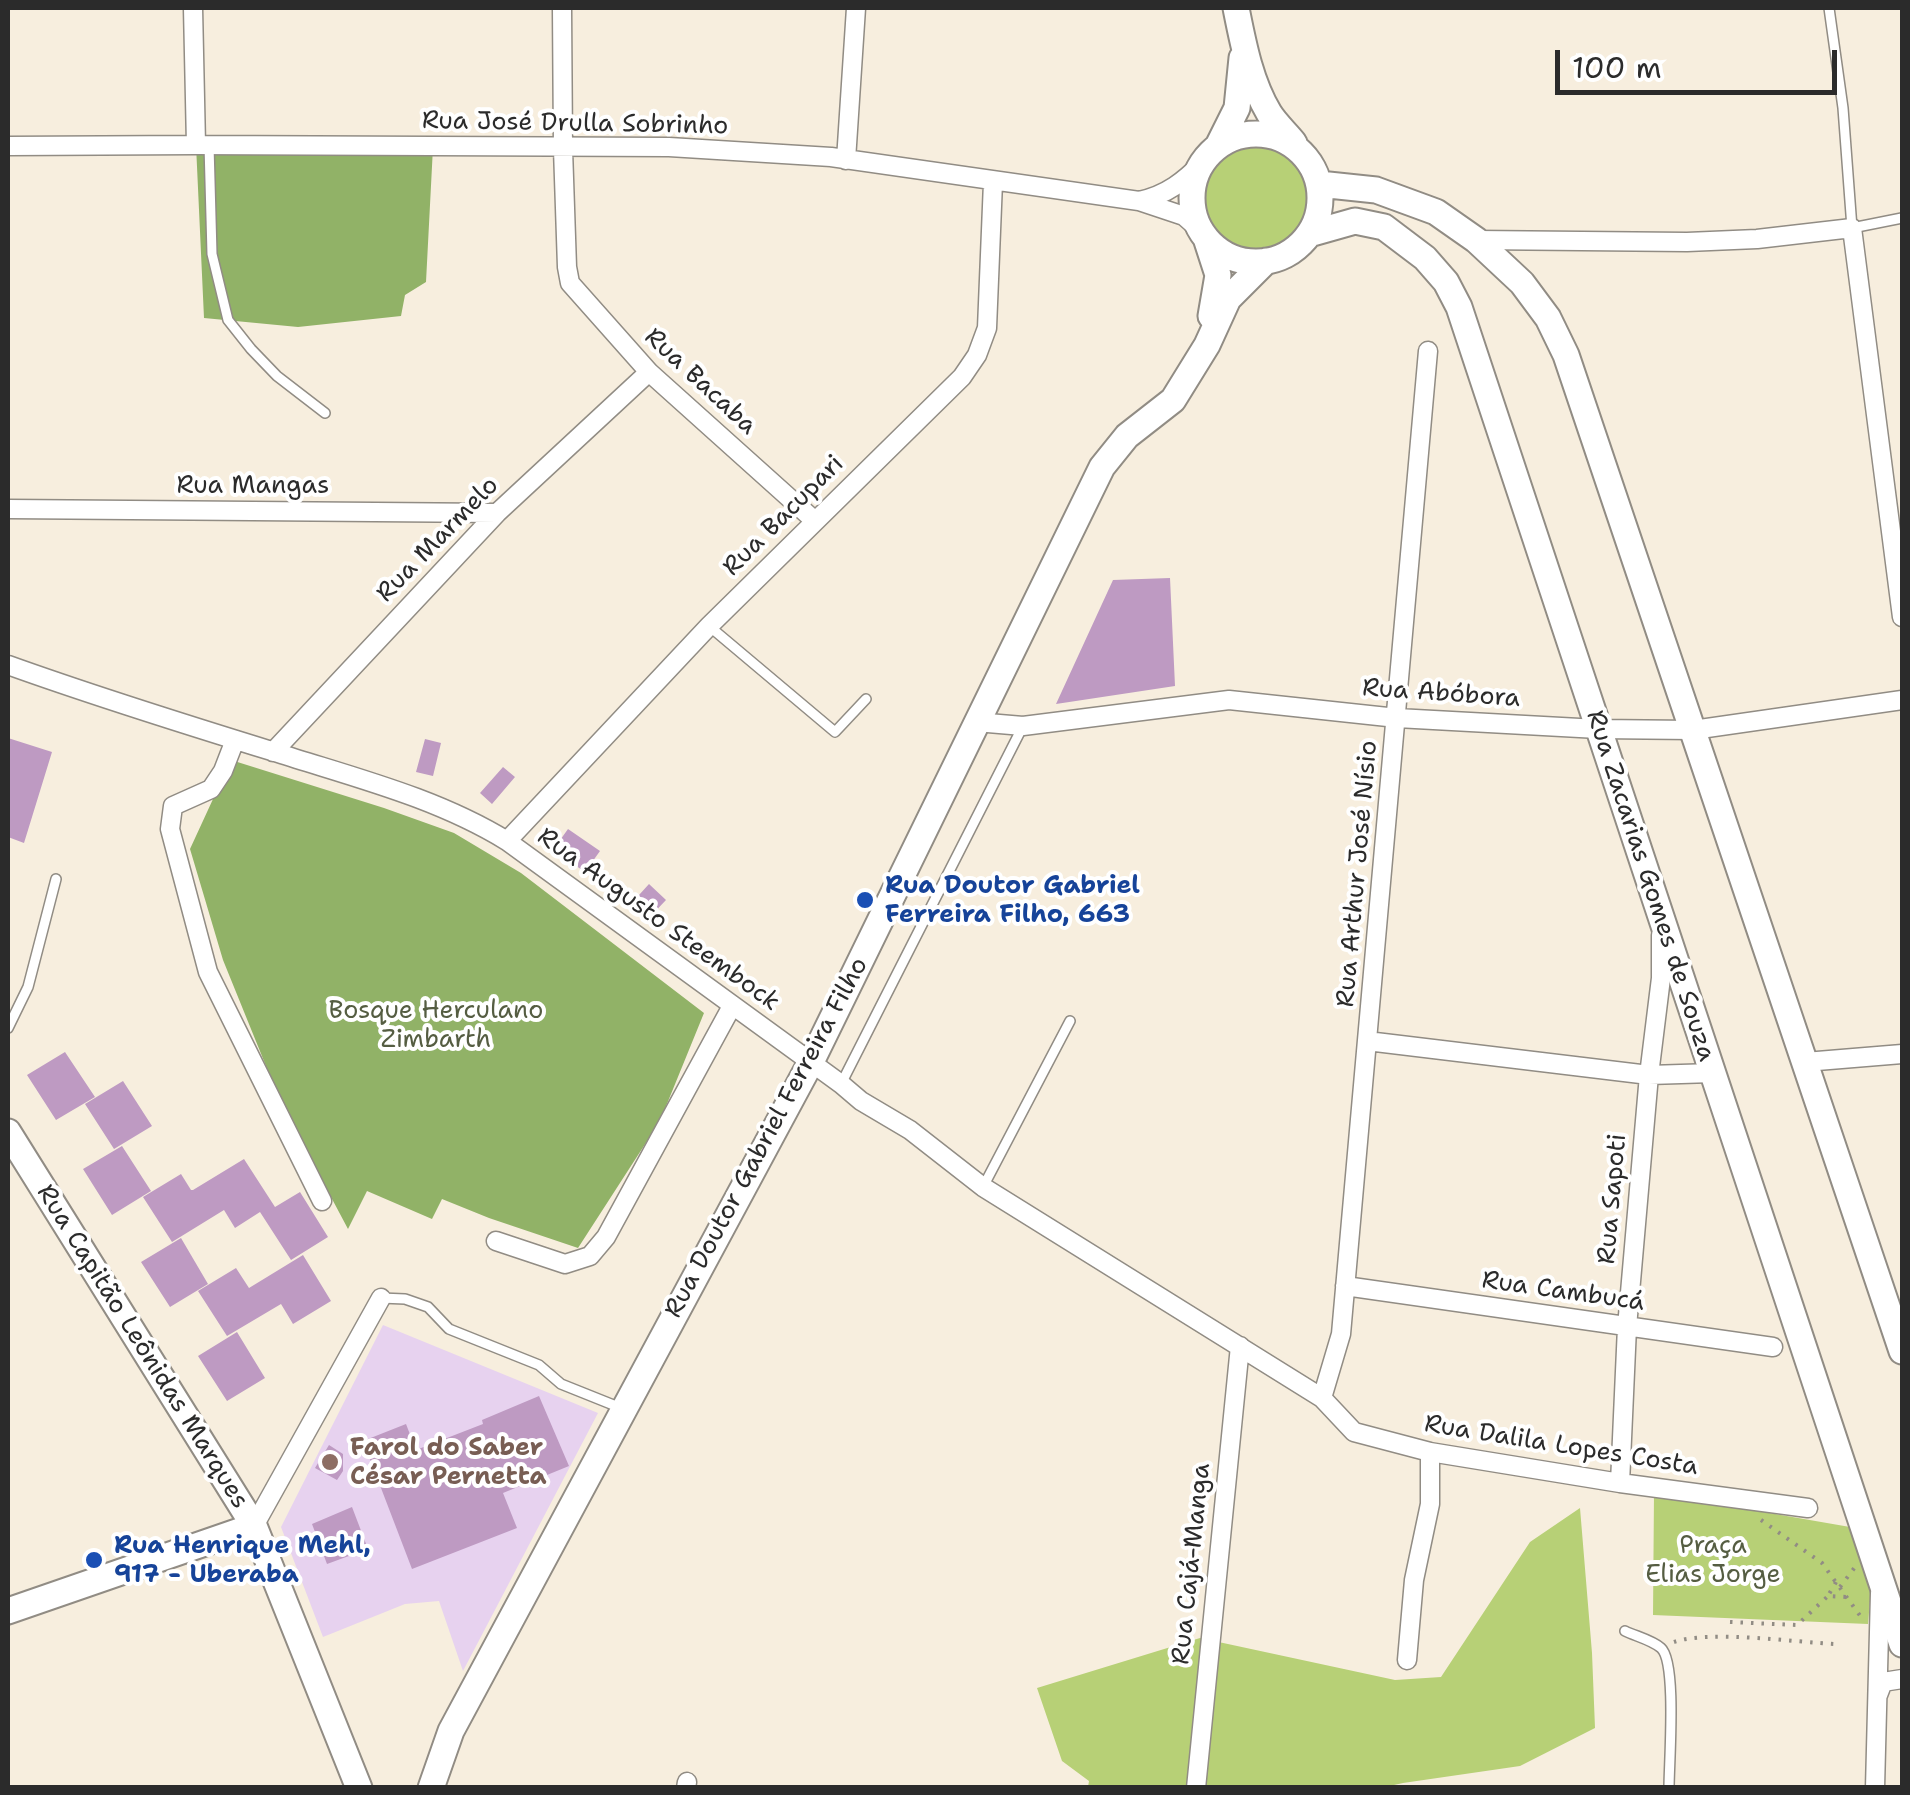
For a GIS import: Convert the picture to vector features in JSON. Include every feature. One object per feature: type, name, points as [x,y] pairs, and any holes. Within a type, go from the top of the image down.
[{"type":"main road","points":[[1236,8],[1243,48],[1269,114],[1305,156],[1319,184],[1321,202],[1309,234],[1291,252],[1266,261],[1249,262],[1218,250],[1204,235],[1193,209],[1194,184],[1237,108],[1243,48]]},
{"type":"main road","points":[[1211,154],[1235,138],[1254,134],[1273,136],[1305,156]]},
{"type":"main road","points":[[1319,184],[1376,190],[1436,212],[1476,240],[1522,283],[1548,318],[1566,355],[1902,1352]]},
{"type":"main road","name":"Rua Zacarias Gomes de Souza","points":[[1309,234],[1355,221],[1384,227],[1425,258],[1446,282],[1459,307],[1880,1576],[1890,1643]]},
{"type":"main road","name":"Rua Doutor Gabriel Ferreira Filho","points":[[1204,235],[1218,275],[1207,345]]},
{"type":"main road","name":"Rua Doutor Gabriel Ferreira Filho","points":[[430,1788],[451,1731],[811,1062],[1102,467],[1127,436],[1173,400],[1207,345],[1228,298],[1266,261]]},
{"type":"main road","name":"Rua Capitão Leônidas Marques","points":[[8,1132],[254,1526],[358,1788]]},
{"type":"main road","points":[[8,1611],[254,1526]]},
{"type":"street","points":[[193,8],[202,145]]},
{"type":"street","points":[[562,8],[563,148]]},
{"type":"street","points":[[846,160],[856,8]]},
{"type":"street","name":"Rua José Drulla Sobrinho","points":[[8,146],[669,148],[830,156],[1138,202],[1184,216],[1204,235]]},
{"type":"street","name":"Rua Bacaba","points":[[563,148],[570,283],[649,372],[815,521]]},
{"type":"street","points":[[1138,202],[1159,197],[1180,184],[1211,154]]},
{"type":"street","name":"Rua Bacupari","points":[[507,841],[709,626],[962,377],[977,355],[987,328],[993,182]]},
{"type":"street","points":[[1476,240],[1687,242],[1852,228],[1902,618]]},
{"type":"street","name":"Rua Arthur José Nísio","points":[[1322,1398],[1341,1334],[1428,352]]},
{"type":"street","name":"Rua Marmelo","points":[[272,752],[497,513],[649,372]]},
{"type":"street","name":"Rua Mangas","points":[[8,509],[497,513]]},
{"type":"street","name":"Rua Augusto Steembock","points":[[8,665],[124,706],[428,802],[474,821],[507,841],[862,1101],[910,1130],[983,1187],[1322,1398]]},
{"type":"street","name":"Rua Abóbora","points":[[976,722],[1023,726],[1229,700],[1397,718],[1693,730],[1902,700]]},
{"type":"street","points":[[235,740],[210,789],[173,806],[170,830],[208,972],[322,1201]]},
{"type":"street","name":"Rua Sapoti","points":[[1620,1483],[1627,1326],[1648,1075],[1661,978],[1662,920]]},
{"type":"street","points":[[496,1241],[565,1264],[590,1256],[606,1236],[732,1006]]},
{"type":"street","points":[[1368,1041],[1648,1075],[1713,1074]]},
{"type":"street","points":[[1805,1062],[1902,1054]]},
{"type":"street","name":"Rua Cambucá","points":[[1345,1286],[1774,1347]]},
{"type":"street","points":[[254,1526],[381,1298]]},
{"type":"street","name":"Rua Cajá-Manga","points":[[1196,1788],[1240,1346]]},
{"type":"street","name":"Rua Dalila Lopes Costa","points":[[1322,1398],[1354,1432],[1430,1452],[1808,1508]]},
{"type":"street","points":[[1407,1660],[1414,1580],[1430,1504],[1430,1452]]},
{"type":"street","points":[[1875,1788],[1877,1696],[1890,1643]]},
{"type":"street","points":[[1877,1696],[1884,1682],[1902,1680]]},
{"type":"lane","points":[[1828,8],[1843,108],[1852,228],[1902,218]]},
{"type":"lane","points":[[202,145],[212,254],[228,320],[278,376],[325,412]]},
{"type":"lane","points":[[709,626],[835,732],[866,700]]},
{"type":"lane","points":[[841,1084],[1023,726]]},
{"type":"lane","points":[[8,1028],[28,987],[56,880]]},
{"type":"lane","points":[[983,1187],[1070,1021]]},
{"type":"lane","points":[[381,1298],[406,1299],[428,1307],[449,1328],[539,1366],[561,1384],[624,1409]]},
{"type":"lane","points":[[1625,1632],[1660,1647],[1668,1658],[1669,1788]]},
{"type":"path","points":[[1734,1498],[1822,1564],[1890,1643]]},
{"type":"path","points":[[1730,1622],[1797,1625],[1828,1596],[1836,1582]]},
{"type":"path","points":[[1828,1596],[1847,1597]]},
{"type":"path","points":[[1660,1647],[1684,1638],[1834,1644]]},
{"type":"shaded area","points":[[383,1325],[598,1413],[463,1671],[439,1601],[405,1604],[323,1637],[281,1527]]},
{"type":"green space","points":[[1257,144],[1277,148],[1294,160],[1306,177],[1310,197],[1306,217],[1294,234],[1277,246],[1257,250],[1237,246],[1220,234],[1208,217],[1204,197],[1208,177],[1220,160],[1237,148]]},
{"type":"green space","points":[[196,145],[433,147],[426,282],[405,295],[401,316],[298,327],[204,318]]},
{"type":"green space","name":"Bosque Herculano Zimbarth","points":[[231,760],[454,833],[521,873],[704,1013],[660,1121],[578,1248],[442,1199],[432,1219],[367,1191],[348,1229],[281,1103],[223,960],[190,849]]},
{"type":"green space","name":"Praça Elias Jorge","points":[[1654,1493],[1850,1527],[1872,1578],[1868,1624],[1653,1615]]},
{"type":"green space","points":[[1580,1508],[1595,1728],[1520,1766],[1385,1787],[1088,1787],[1089,1781],[1062,1761],[1037,1688],[1200,1638],[1395,1680],[1441,1677],[1530,1542]]},
{"type":"building","points":[[1170,578],[1175,686],[1056,704],[1113,580]]},
{"type":"building","points":[[8,738],[52,752],[24,843],[8,837]]},
{"type":"building","points":[[425,739],[441,743],[433,776],[416,772]]},
{"type":"building","points":[[503,767],[515,777],[492,804],[480,793]]},
{"type":"building","points":[[568,829],[600,851],[585,872],[553,850]]},
{"type":"building","points":[[649,884],[666,900],[646,921],[629,906]]},
{"type":"building","points":[[65,1052],[95,1097],[56,1120],[27,1075]]},
{"type":"building","points":[[123,1081],[152,1126],[114,1149],[85,1104]]},
{"type":"building","points":[[122,1146],[151,1191],[112,1215],[83,1169]]},
{"type":"building","points":[[244,1159],[275,1207],[300,1192],[328,1237],[291,1260],[260,1212],[235,1228],[224,1210],[172,1242],[143,1197],[181,1174],[193,1190]]},
{"type":"building","points":[[181,1238],[208,1284],[170,1307],[141,1262]]},
{"type":"building","points":[[303,1255],[331,1301],[293,1324],[281,1304],[227,1336],[198,1291],[236,1268],[249,1288]]},
{"type":"building","points":[[237,1332],[265,1378],[227,1401],[198,1356]]},
{"type":"building","points":[[539,1396],[569,1466],[503,1493],[517,1528],[412,1569],[363,1441],[406,1424],[416,1450],[483,1424],[482,1420]]},
{"type":"building","name":"Farol do Saber César Pernetta","points":[[329,1445],[343,1454],[343,1471],[337,1480],[315,1468]]},
{"type":"building","points":[[352,1507],[368,1549],[327,1564],[312,1524]]},
{"type":"place","name":"Rua Doutor Gabriel Ferreira Filho, 663","points":[[865,900]]},
{"type":"place","name":"Farol do Saber César Pernetta","points":[[330,1462]]},
{"type":"place","name":"Rua Henrique Mehl, 917 - Uberaba","points":[[94,1560]]}]
